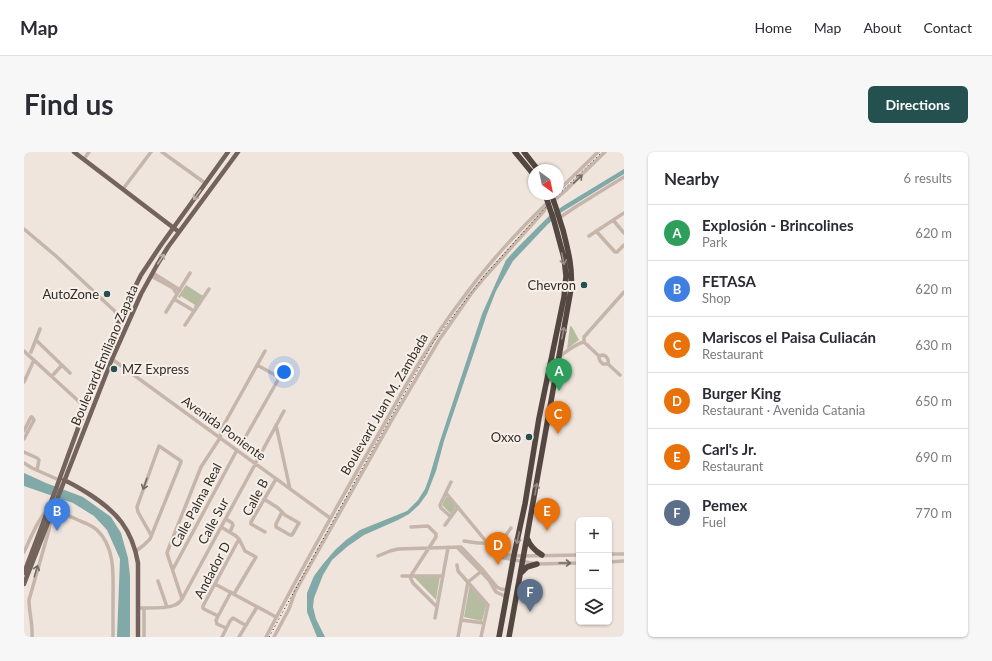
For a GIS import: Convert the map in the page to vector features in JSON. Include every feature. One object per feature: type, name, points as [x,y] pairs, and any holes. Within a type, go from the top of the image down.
[{"type":"highway","points":[[516,152],[528,167]]},
{"type":"highway","points":[[524,152],[533,164]]},
{"type":"highway","points":[[509,637],[572,280],[568,251],[553,208],[552,200]]},
{"type":"highway","points":[[499,637],[564,297],[566,282],[565,267],[557,218]]},
{"type":"highway","points":[[526,537],[531,546],[542,555]]},
{"type":"highway","points":[[520,574],[527,566],[537,564]]},
{"type":"main road","points":[[74,152],[179,232]]},
{"type":"main road","name":"Boulevard Emiliano Zapata","points":[[24,573],[60,487],[105,354],[141,275],[228,152]]},
{"type":"main road","name":"Boulevard Emiliano Zapata","points":[[62,480],[112,359],[134,310],[152,275],[179,232],[238,152]]},
{"type":"main road","points":[[62,480],[100,501],[115,514],[129,534],[136,551],[139,570],[141,608],[138,637]]},
{"type":"main road","name":"Boulevard Emiliano Zapata","points":[[24,584],[49,518],[50,510]]},
{"type":"street","points":[[84,159],[89,152]]},
{"type":"street","points":[[123,189],[151,152]]},
{"type":"street","points":[[162,152],[205,183]]},
{"type":"street","points":[[564,185],[598,152]]},
{"type":"street","name":"Boulevard Juan M. Zambada","points":[[564,192],[605,152]]},
{"type":"street","points":[[557,218],[624,177]]},
{"type":"street","name":"Boulevard Juan M. Zambada","points":[[266,637],[330,518],[408,382],[438,333],[480,276],[512,238],[549,200]]},
{"type":"street","name":"Boulevard Juan M. Zambada","points":[[274,637],[289,609],[295,592],[435,346],[484,278],[544,211],[550,200]]},
{"type":"street","points":[[589,236],[624,212]]},
{"type":"street","points":[[613,220],[624,233]]},
{"type":"street","points":[[24,229],[56,256],[121,317]]},
{"type":"street","points":[[596,231],[615,252],[617,252],[624,245]]},
{"type":"street","points":[[166,312],[190,273]]},
{"type":"street","points":[[152,275],[179,292]]},
{"type":"street","points":[[185,325],[209,289]]},
{"type":"street","points":[[584,342],[584,337],[624,292]]},
{"type":"street","points":[[174,299],[194,311]]},
{"type":"street","points":[[31,352],[40,329]]},
{"type":"street","points":[[36,340],[70,373]]},
{"type":"street","points":[[559,357],[574,346],[584,342]]},
{"type":"street","points":[[584,342],[600,356],[606,356],[609,360],[608,364]]},
{"type":"street","points":[[24,351],[86,408]]},
{"type":"street","points":[[144,637],[141,608],[174,606],[182,599],[167,553],[168,550],[201,467],[220,438],[222,428],[265,351]]},
{"type":"street","name":"Avenida Poniente","points":[[105,354],[330,518]]},
{"type":"street","points":[[24,357],[29,356]]},
{"type":"street","points":[[600,356],[599,360],[601,363],[605,365],[608,364],[620,375]]},
{"type":"street","points":[[25,380],[34,360]]},
{"type":"street","points":[[52,376],[62,365]]},
{"type":"street","points":[[242,443],[278,380],[277,376],[257,365]]},
{"type":"street","name":"Calle Sur","points":[[182,599],[284,411]]},
{"type":"street","points":[[276,425],[290,489]]},
{"type":"street","points":[[222,428],[260,456]]},
{"type":"street","points":[[24,439],[25,431]]},
{"type":"street","points":[[136,551],[148,541],[151,535],[181,461],[159,446],[138,507],[138,512],[151,535]]},
{"type":"street","name":"Calle Palma Real","points":[[173,569],[237,450]]},
{"type":"street","points":[[24,452],[38,459],[39,462],[37,470]]},
{"type":"street","points":[[24,463],[62,480]]},
{"type":"street","name":"Calle B","points":[[265,532],[252,525],[251,522],[276,479]]},
{"type":"street","points":[[451,482],[440,504],[440,506],[451,517]]},
{"type":"street","points":[[446,493],[499,555],[523,558],[542,555],[576,555]]},
{"type":"street","points":[[264,500],[278,508],[299,524],[292,535],[276,527],[282,512]]},
{"type":"street","points":[[445,525],[458,507]]},
{"type":"street","points":[[24,552],[43,515],[50,510],[65,514],[96,530],[106,542],[110,553],[113,571],[113,637]]},
{"type":"street","points":[[32,637],[33,631],[29,610],[29,600],[49,530],[49,518]]},
{"type":"street","points":[[226,519],[233,525],[230,532]]},
{"type":"street","points":[[221,526],[239,539],[245,551],[256,557],[216,620],[217,624],[226,628]]},
{"type":"street","points":[[411,527],[428,526],[436,537],[410,574],[410,577],[413,583],[437,607]]},
{"type":"street","points":[[499,555],[501,542],[511,528]]},
{"type":"street","name":"Andador D","points":[[218,616],[204,609],[203,606],[239,539]]},
{"type":"street","points":[[464,541],[501,542]]},
{"type":"street","points":[[378,556],[393,550],[457,547],[499,588],[508,590]]},
{"type":"street","points":[[435,618],[448,548]]},
{"type":"street","points":[[612,554],[624,554]]},
{"type":"street","points":[[523,558],[537,564],[576,563]]},
{"type":"street","points":[[612,562],[624,561]]},
{"type":"street","points":[[457,565],[458,571],[488,605],[481,637]]},
{"type":"street","points":[[458,637],[468,582],[482,570]]},
{"type":"street","points":[[482,570],[496,592],[507,597]]},
{"type":"street","points":[[402,576],[443,576]]},
{"type":"street","points":[[158,581],[167,607]]},
{"type":"street","points":[[215,584],[276,618]]},
{"type":"street","points":[[239,637],[256,607]]},
{"type":"street","points":[[222,637],[233,618],[246,625]]},
{"type":"street","points":[[461,620],[484,623]]},
{"type":"green space","points":[[186,285],[203,296],[195,308],[195,305],[181,296],[180,298],[178,297]]},
{"type":"green space","points":[[570,326],[579,340],[567,349]]},
{"type":"green space","points":[[448,496],[457,505],[451,514],[442,505]]},
{"type":"green space","points":[[440,576],[436,600],[414,577]]},
{"type":"green space","points":[[470,584],[487,602],[482,621],[464,617]]},
{"type":"water","points":[[624,169],[624,174],[562,212],[547,225],[513,261],[496,291],[487,314],[444,441],[436,471],[427,494],[419,505],[409,514],[364,535],[332,560],[323,575],[314,598],[313,607],[316,619],[325,637],[317,637],[307,612],[307,593],[314,576],[335,550],[346,540],[360,530],[407,511],[418,500],[425,489],[482,314],[506,260],[549,216]]},
{"type":"water","points":[[24,473],[83,497],[111,517],[121,533],[128,558],[130,576],[130,637],[117,637],[120,559],[107,530],[94,516],[73,503],[24,486]]},
{"type":"railway","points":[[269,637],[434,341],[484,276],[546,207],[602,152]]},
{"type":"place","name":"Chevron","points":[[584,285]]},
{"type":"place","name":"AutoZone","points":[[107,294]]},
{"type":"place","name":"MZ Express","points":[[114,369]]},
{"type":"place","name":"Explosión - Brincolines","points":[[559,391]]},
{"type":"place","name":"Mariscos el Paisa Culiacán","points":[[558,434]]},
{"type":"place","name":"Oxxo","points":[[529,437]]},
{"type":"place","name":"FETASA","points":[[57,531]]},
{"type":"place","name":"Carl's Jr.","points":[[547,531]]},
{"type":"place","name":"Burger King","points":[[498,565]]},
{"type":"place","name":"Pemex","points":[[530,612]]}]
